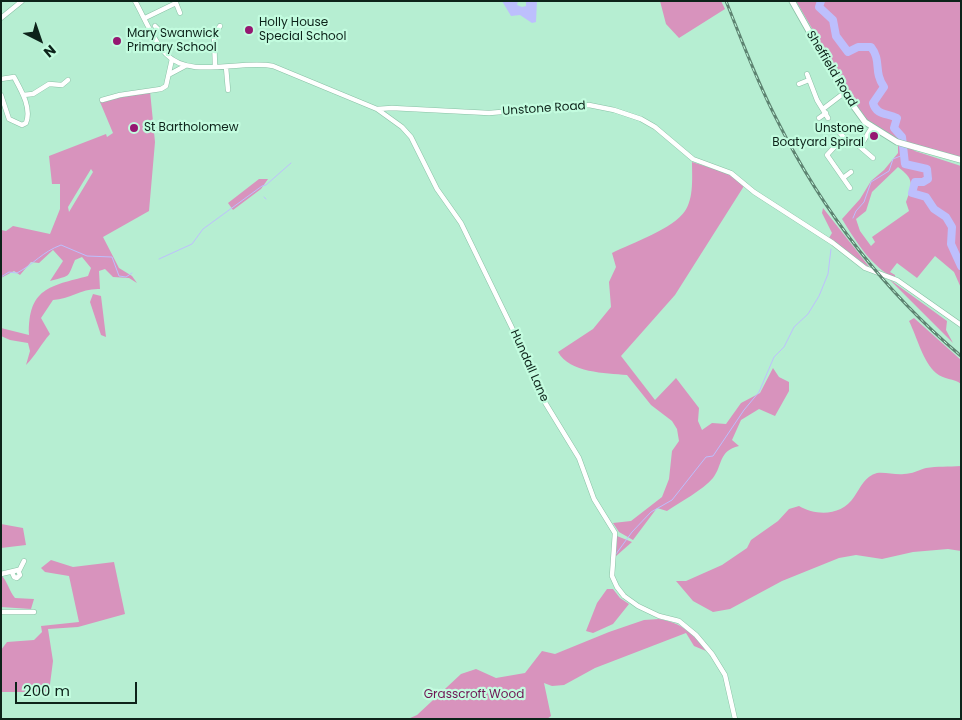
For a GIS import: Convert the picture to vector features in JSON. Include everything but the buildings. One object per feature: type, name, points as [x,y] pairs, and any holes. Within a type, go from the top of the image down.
[{"type":"main road","name":"Sheffield Road","points":[[792,1],[844,93],[856,111],[872,127],[907,146],[961,160]]},
{"type":"street","points":[[1,18],[22,1]]},
{"type":"street","points":[[135,1],[166,54],[185,66]]},
{"type":"street","points":[[146,18],[176,3],[180,13]]},
{"type":"street","points":[[153,32],[158,30],[155,26]]},
{"type":"street","points":[[215,66],[214,36],[220,26]]},
{"type":"street","points":[[102,100],[120,94],[161,89],[166,86],[172,59]]},
{"type":"street","points":[[170,74],[185,66],[226,66],[262,63],[377,109]]},
{"type":"street","points":[[226,66],[228,90]]},
{"type":"street","points":[[1,79],[14,77],[23,95],[28,118],[26,123],[22,125],[9,119],[1,95]]},
{"type":"street","points":[[799,84],[808,77],[826,113]]},
{"type":"street","points":[[23,95],[32,94],[49,84],[62,85],[68,80]]},
{"type":"street","points":[[819,118],[844,93]]},
{"type":"street","name":"Unstone Road","points":[[377,109],[392,108],[488,113],[589,105],[614,110],[641,119],[655,127],[694,159],[731,173],[785,213],[827,239],[864,268],[897,280],[961,325]]},
{"type":"street","name":"Hundall Lane","points":[[377,109],[402,127],[411,137],[438,189],[461,223],[532,369],[538,391],[579,458],[594,499],[615,533],[612,576],[617,587],[624,596],[638,606],[659,616],[680,621],[696,635],[712,654],[725,675],[734,719]]},
{"type":"street","points":[[859,146],[872,127]]},
{"type":"street","points":[[836,128],[845,139],[859,146],[873,158]]},
{"type":"street","points":[[845,139],[840,141],[827,155],[850,188]]},
{"type":"street","points":[[843,178],[850,172]]},
{"type":"street","points":[[1,574],[19,571],[24,562]]},
{"type":"street","points":[[1,612],[34,612]]},
{"type":"green space","points":[[660,1],[721,1],[725,9],[679,38],[666,24]]},
{"type":"green space","points":[[796,1],[961,1],[961,158],[900,141],[915,151],[961,166],[961,288],[954,272],[935,256],[917,278],[897,263],[890,272],[895,275],[895,278],[879,268],[865,253],[842,219],[860,199],[871,181],[884,170],[898,153],[898,140],[876,128],[863,116]],"holes":[[[898,167],[907,175],[911,182],[906,202],[909,211],[872,237],[875,242],[871,246],[860,231],[856,219],[866,211],[872,192]]]},
{"type":"green space","points":[[150,91],[155,142],[149,211],[103,237],[119,268],[132,276],[137,283],[129,278],[113,277],[105,269],[99,271],[100,289],[87,290],[53,300],[41,318],[50,334],[26,365],[30,351],[28,343],[10,340],[1,336],[1,328],[29,335],[32,307],[37,298],[52,287],[88,276],[91,268],[82,257],[75,260],[67,275],[50,281],[63,261],[53,250],[39,263],[31,262],[20,275],[14,271],[1,278],[1,230],[6,231],[13,226],[50,234],[60,209],[60,184],[52,184],[49,156],[106,134],[107,137],[113,133],[100,102]],"holes":[[[91,169],[93,172],[69,212],[68,207]]]},
{"type":"green space","points":[[692,162],[727,173],[744,186],[675,295],[621,356],[655,400],[676,378],[699,408],[698,421],[702,430],[712,423],[726,424],[741,403],[760,393],[773,368],[779,377],[789,382],[789,391],[775,416],[759,409],[741,420],[732,440],[739,446],[727,451],[713,478],[667,511],[657,508],[633,540],[619,532],[613,523],[631,521],[662,497],[669,479],[672,451],[679,441],[677,429],[672,421],[651,405],[627,375],[589,371],[579,368],[564,359],[558,352],[593,329],[611,307],[609,282],[616,267],[612,253],[662,230],[679,218],[685,211],[691,193]]},
{"type":"green space","points":[[259,179],[268,179],[261,189],[233,210],[228,203]]},
{"type":"green space","points":[[823,208],[871,269],[829,238],[832,233],[822,213]]},
{"type":"green space","points":[[889,279],[947,321],[946,330],[953,343]]},
{"type":"green space","points":[[93,294],[101,296],[106,337],[101,335],[90,302]]},
{"type":"green space","points":[[914,318],[961,360],[961,384],[939,375],[931,368],[909,321]]},
{"type":"green space","points":[[961,466],[961,551],[948,549],[913,552],[882,559],[856,555],[839,558],[782,581],[730,609],[713,612],[693,601],[676,581],[686,581],[722,565],[747,548],[751,540],[778,521],[789,509],[799,506],[821,513],[843,508],[854,497],[866,480],[877,473],[907,474],[930,467]]},
{"type":"green space","points":[[1,524],[23,528],[26,545],[1,548]]},
{"type":"green space","points":[[617,536],[632,542],[615,557]]},
{"type":"green space","points":[[51,560],[73,567],[114,562],[125,614],[78,627],[48,629],[53,661],[49,692],[1,692],[1,650],[7,642],[34,640],[42,632],[41,626],[79,622],[69,576],[45,572],[41,568]]},
{"type":"green space","points":[[1,575],[15,598],[34,599],[31,609],[1,607]]},
{"type":"green space","points":[[607,589],[613,589],[620,598],[629,604],[613,624],[593,633],[586,631],[597,603]]},
{"type":"green space","name":"Grasscroft Wood","points":[[659,619],[686,629],[706,651],[694,646],[686,633],[595,668],[564,685],[552,686],[544,683],[551,716],[547,719],[408,719],[417,715],[461,674],[476,669],[496,678],[525,673],[542,651],[555,654],[644,620]]},
{"type":"water","points":[[502,1],[518,1],[517,5],[522,7],[526,6],[526,1],[537,1],[536,22],[532,23],[520,15],[511,16]]},
{"type":"waterway","points":[[821,1],[819,7],[833,20],[836,36],[848,52],[858,47],[871,47],[874,52],[879,76],[884,87],[873,103],[874,107],[879,112],[897,118],[894,128],[902,137],[905,164],[927,169],[928,179],[923,182],[915,182],[912,193],[926,197],[934,209],[946,217],[952,227],[951,244],[961,266]]},
{"type":"waterway","points":[[853,218],[864,202],[871,182],[889,171],[893,159],[903,155]]},
{"type":"waterway","points":[[159,259],[192,244],[203,229],[266,185],[291,163]]},
{"type":"waterway","points":[[1,277],[9,272],[17,273],[48,251],[61,245],[87,256],[112,257],[119,276],[126,277],[132,273]]},
{"type":"waterway","points":[[616,554],[632,532],[651,512],[672,500],[706,457],[713,456],[744,410],[759,392],[774,357],[784,347],[794,327],[808,314],[819,296],[828,274],[831,249]]},
{"type":"railway","points":[[726,1],[770,106],[814,186],[857,247],[881,276],[906,304],[961,356]]},
{"type":"place","name":"Holly House Special School","points":[[249,30]]},
{"type":"place","name":"Mary Swanwick Primary School","points":[[117,41]]},
{"type":"place","name":"St Bartholomew","points":[[134,128]]},
{"type":"place","name":"Unstone Boatyard Spiral","points":[[874,136]]}]
